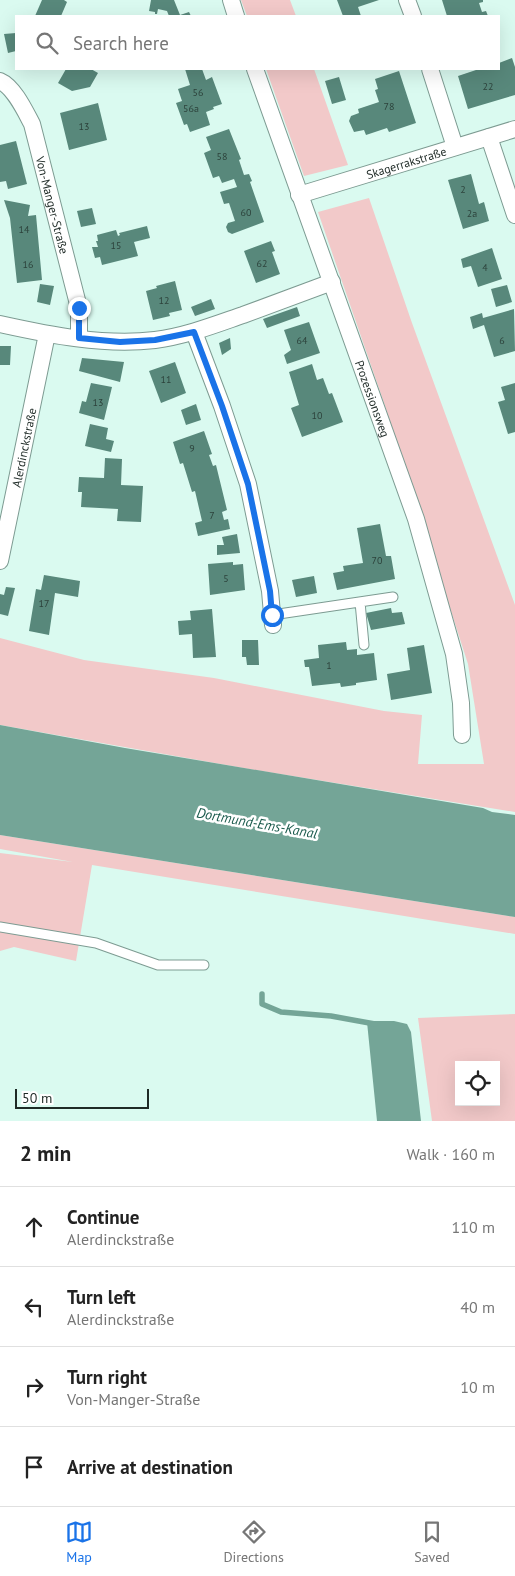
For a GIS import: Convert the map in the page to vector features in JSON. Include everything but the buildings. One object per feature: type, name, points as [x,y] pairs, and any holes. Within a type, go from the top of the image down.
[{"type":"street","points":[[231,0],[236,15]]},
{"type":"street","points":[[407,0],[413,15]]},
{"type":"street","name":"Prozessionsweg","points":[[255,70],[416,519],[454,654],[461,703],[462,734]]},
{"type":"street","points":[[430,70],[455,147]]},
{"type":"street","name":"Von-Manger-Straße","points":[[0,81],[20,101],[32,124],[79,308],[79,338]]},
{"type":"street","name":"Skagerrakstraße","points":[[299,195],[515,129]]},
{"type":"street","points":[[489,137],[515,215]]},
{"type":"street","points":[[0,324],[47,334],[79,338],[120,342],[155,340],[194,332],[332,282]]},
{"type":"street","points":[[194,332],[222,406],[248,484],[270,591],[273,620]]},
{"type":"street","name":"Alerdinckstraße","points":[[0,560],[47,334]]},
{"type":"lane","points":[[273,620],[393,596]]},
{"type":"lane","points":[[360,602],[364,645]]},
{"type":"lane","points":[[0,927],[96,943],[158,965],[204,965]]},
{"type":"shaded area","points":[[241,0],[290,0],[296,15],[247,15]]},
{"type":"shaded area","points":[[266,70],[314,70],[348,165],[304,176]]},
{"type":"shaded area","points":[[369,198],[412,323],[515,605],[515,812],[249,769],[0,725],[0,638],[84,660],[214,678],[384,711],[422,715],[418,764],[484,764],[468,664],[384,403],[318,212]]},
{"type":"shaded area","points":[[0,835],[515,917],[515,934],[92,865],[76,961],[14,947],[0,951],[0,853],[73,862],[0,849]]},
{"type":"shaded area","points":[[515,1014],[515,1121],[432,1121],[418,1018]]},
{"type":"water","name":"Dortmund-Ems-Kanal","points":[[0,725],[515,815],[515,917],[0,835]]},
{"type":"water","points":[[394,1021],[407,1024],[411,1032],[421,1121],[377,1121],[367,1022]]},
{"type":"waterway","points":[[262,994],[262,1004],[281,1012],[331,1016],[375,1024]]},
{"type":"route","points":[[79,308],[79,338],[120,342],[155,340],[194,332],[222,406],[248,484],[270,591],[272,615]]}]
